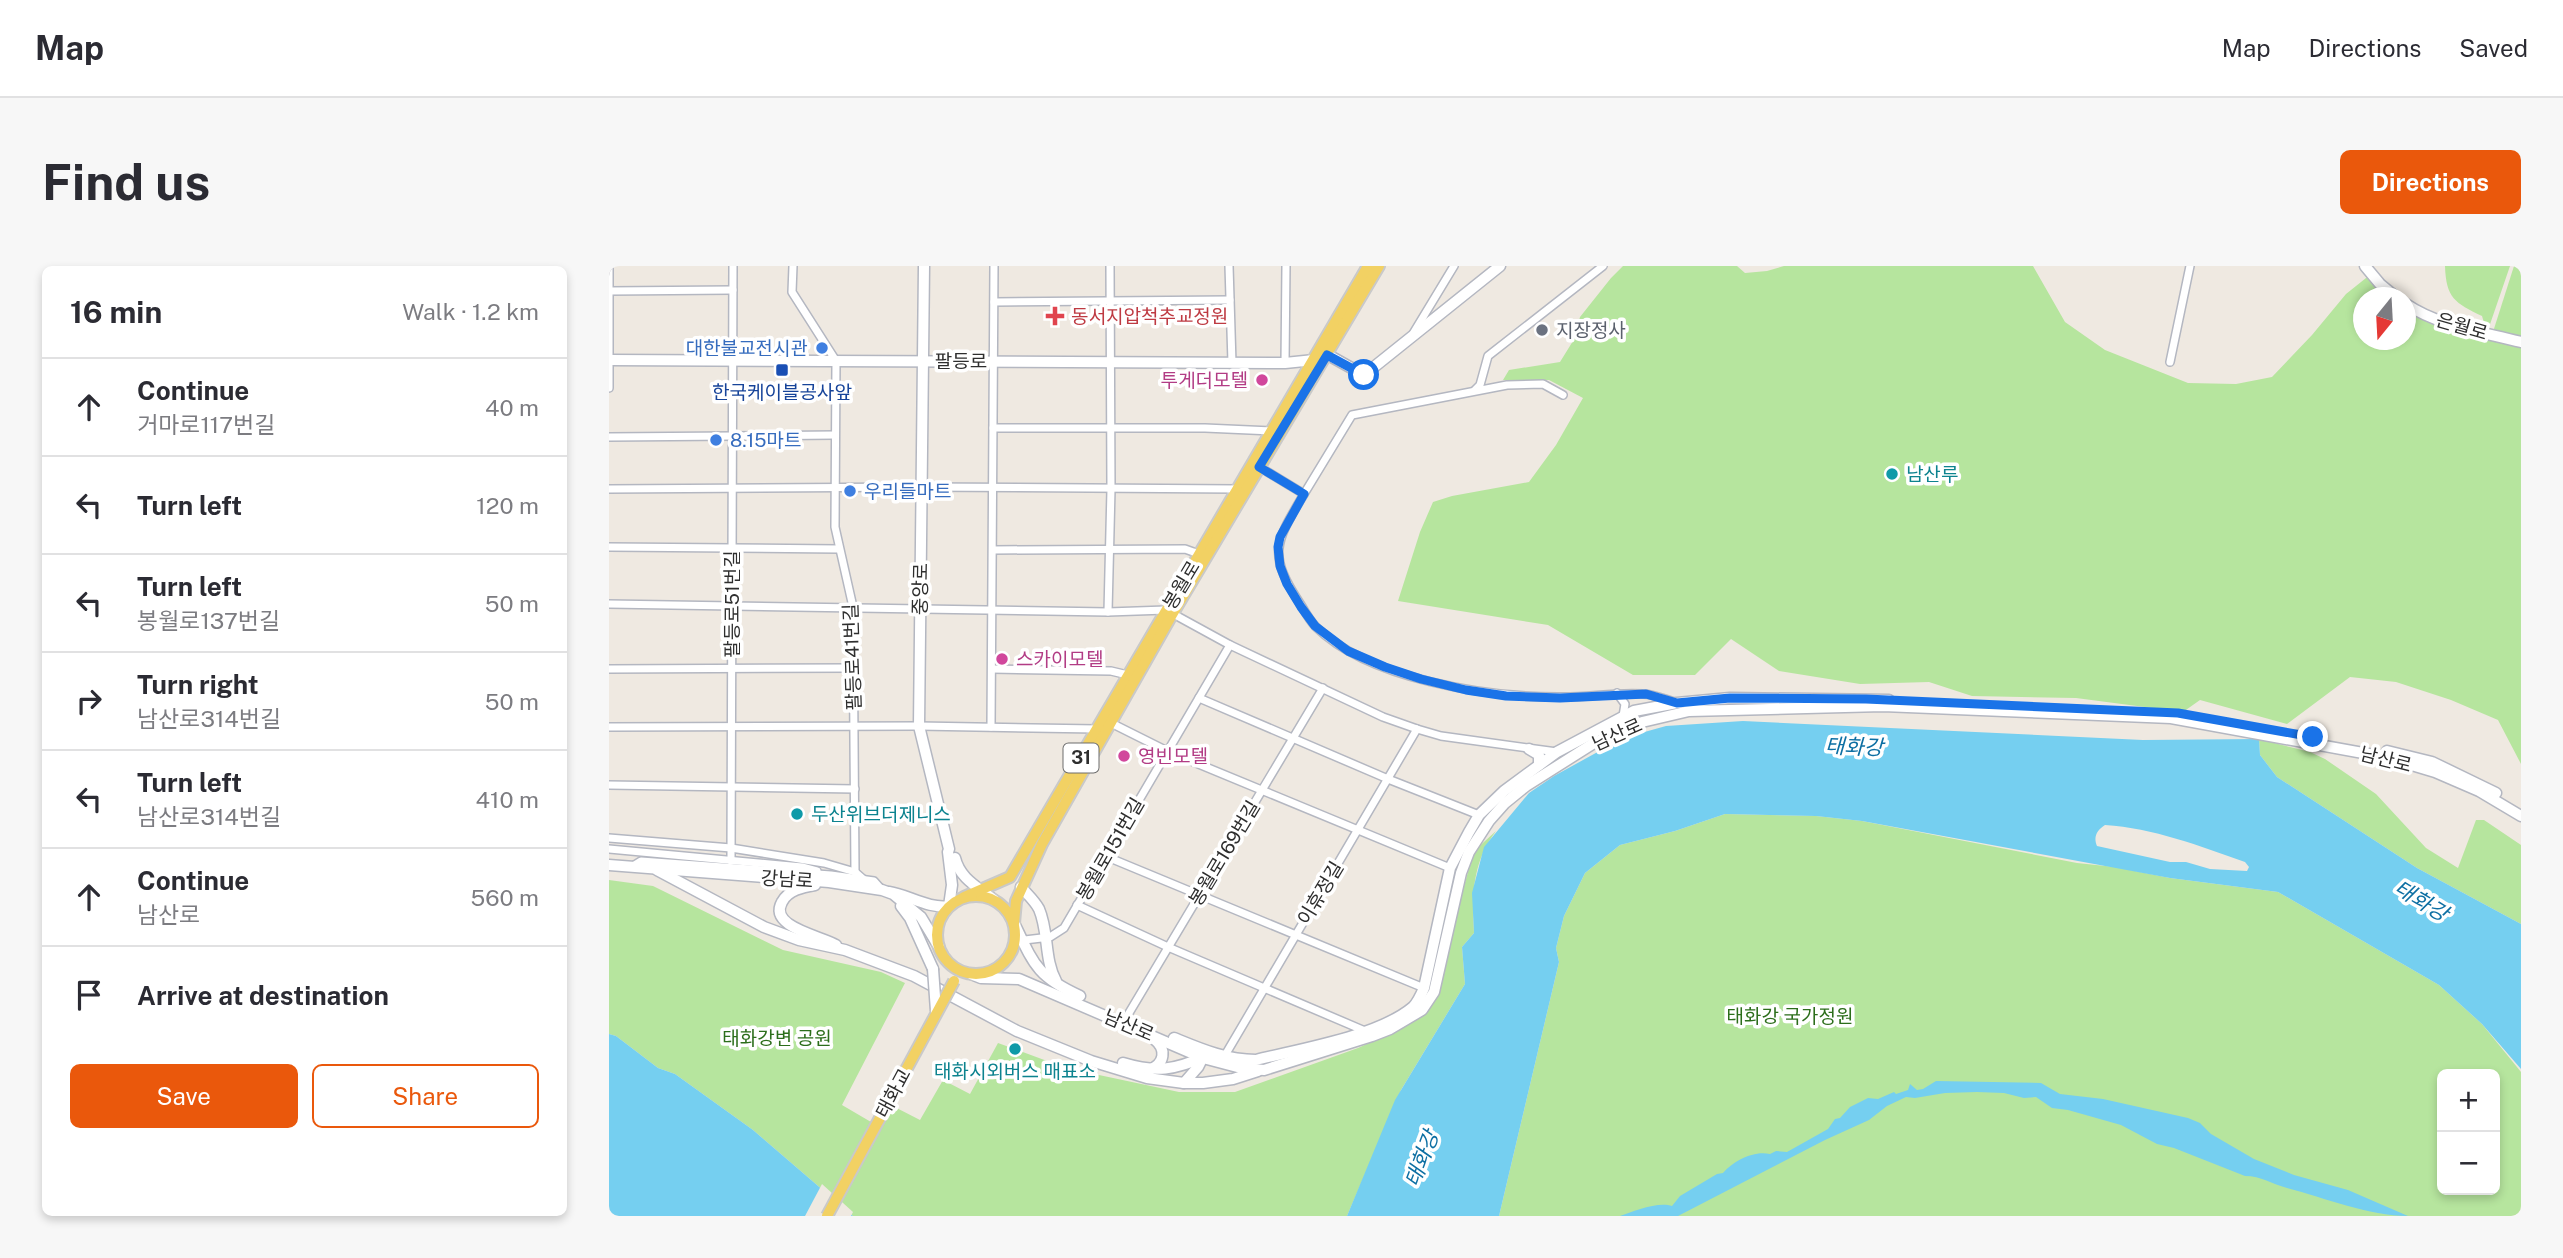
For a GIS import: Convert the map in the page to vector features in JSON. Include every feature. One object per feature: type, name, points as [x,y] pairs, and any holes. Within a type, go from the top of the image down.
[{"type":"main road","name":"중앙로","points":[[924,266],[919,726],[949,849],[952,885],[949,906]]},
{"type":"main road","name":"봉월로","points":[[1170,612],[1199,554],[1237,489],[1256,465],[1272,431],[1320,355],[1369,266]]},
{"type":"main road","points":[[1014,924],[1016,902],[1021,887],[1079,778],[1104,724],[1320,355],[1380,266]]},
{"type":"main road","points":[[1320,355],[1364,375],[1500,266]]},
{"type":"main road","points":[[2365,266],[2384,287]]},
{"type":"main road","name":"은월로","points":[[2416,311],[2451,324],[2521,342]]},
{"type":"main road","name":"팔등로","points":[[609,360],[1285,363],[1320,355]]},
{"type":"main road","name":"남산로","points":[[1019,940],[1036,967],[1058,985],[1202,1053],[1239,1060],[1256,1060],[1365,1031],[1402,1015],[1416,1004],[1424,988],[1450,868],[1479,815],[1504,791],[1557,752],[1634,710],[1730,698],[1866,699],[2178,713],[2382,750],[2432,762],[2485,786],[2521,808]]},
{"type":"main road","name":"남산로","points":[[971,974],[981,978],[1019,979],[1142,1031],[1241,1068],[1265,1070],[1381,1032],[1422,1010],[1434,992],[1461,873],[1469,852],[1489,821],[1505,803],[1526,786],[1594,743],[1642,722],[1689,712],[1883,706],[2171,718],[2385,757],[2434,772],[2485,793],[2521,817]]},
{"type":"main road","name":"31","points":[[980,889],[1010,877],[1104,724]]},
{"type":"main road","points":[[1529,748],[1539,755],[1539,765]]},
{"type":"main road","points":[[885,891],[921,918],[949,963],[959,970],[971,974],[999,968],[1019,940],[1014,924],[1007,909],[966,879],[949,849]]},
{"type":"main road","name":"강남로","points":[[609,865],[830,879],[904,894],[928,905],[949,906]]},
{"type":"main road","points":[[657,870],[764,927],[799,940],[845,950],[914,976],[1017,1031],[1091,1060],[1147,1078],[1184,1083],[1233,1079],[1265,1070]]},
{"type":"main road","points":[[830,879],[790,893],[783,899],[780,914],[783,921],[791,927],[828,940],[845,950]]},
{"type":"main road","points":[[1021,887],[1038,907],[1043,921],[1051,971],[1058,985]]},
{"type":"main road","points":[[939,947],[937,926],[942,914],[949,906],[980,889]]},
{"type":"main road","points":[[885,891],[910,918],[933,969],[936,1011]]},
{"type":"main road","points":[[964,897],[976,895],[994,900]]},
{"type":"main road","name":"태화교","points":[[827,1216],[959,970]]},
{"type":"main road","points":[[1091,1060],[1111,1060],[1149,1070],[1159,1064],[1163,1048],[1142,1031]]},
{"type":"main road","points":[[1184,1083],[1202,1053]]},
{"type":"main road","name":"남산로","points":[[1149,1070],[1169,1069],[1202,1053]]},
{"type":"street","points":[[609,266],[609,388]]},
{"type":"street","name":"팔등로51번길","points":[[731,861],[733,266]]},
{"type":"street","points":[[793,266],[792,292],[836,361]]},
{"type":"street","points":[[991,727],[994,266]]},
{"type":"street","points":[[1108,612],[1111,489],[1110,266]]},
{"type":"street","points":[[1229,266],[1232,363]]},
{"type":"street","points":[[1285,363],[1286,266]]},
{"type":"street","points":[[1411,336],[1454,266]]},
{"type":"street","points":[[1474,390],[1480,385],[1488,356],[1603,266]]},
{"type":"street","points":[[2170,362],[2190,266]]},
{"type":"street","points":[[609,291],[733,290]]},
{"type":"street","points":[[994,302],[1230,300]]},
{"type":"street","name":"팔등로41번길","points":[[836,361],[835,527],[853,607],[855,872]]},
{"type":"street","points":[[1563,395],[1543,384],[1507,385],[1352,415],[1280,537],[1280,566],[1287,584],[1315,626],[1348,651],[1385,667],[1466,690],[1506,696],[1560,698],[1617,693],[1646,694],[1677,703],[1689,712]]},
{"type":"street","points":[[993,428],[1205,428],[1272,431]]},
{"type":"street","points":[[609,437],[835,435]]},
{"type":"street","points":[[1256,465],[1304,494]]},
{"type":"street","points":[[609,489],[1237,489]]},
{"type":"street","points":[[609,547],[839,549]]},
{"type":"street","points":[[993,550],[1185,549],[1199,554]]},
{"type":"street","points":[[609,604],[1170,612],[1230,645],[1383,717],[1441,736],[1557,752]]},
{"type":"street","name":"봉월로151번길","points":[[1045,938],[1064,928],[1230,645]]},
{"type":"street","points":[[609,669],[853,668]]},
{"type":"street","points":[[992,669],[1099,671],[1133,676]]},
{"type":"street","name":"봉월로169번길","points":[[1126,1018],[1293,738],[1319,687]]},
{"type":"street","points":[[1617,693],[1625,704],[1623,716]]},
{"type":"street","points":[[1199,698],[1479,815]]},
{"type":"street","points":[[609,727],[991,727],[1104,724],[1450,868]]},
{"type":"street","name":"이휴정길","points":[[1221,1056],[1417,729]]},
{"type":"street","points":[[609,785],[855,789]]},
{"type":"street","points":[[609,838],[731,848],[824,863],[855,872],[863,879]]},
{"type":"street","points":[[609,849],[802,867],[830,879]]},
{"type":"street","points":[[1105,856],[1424,988]]},
{"type":"street","points":[[632,867],[641,861],[830,879],[863,879],[874,881],[885,891]]},
{"type":"street","points":[[1077,905],[1365,1031]]},
{"type":"street","points":[[1019,940],[1045,938]]},
{"type":"green space","points":[[1623,266],[1737,266],[1745,273],[1784,266],[2033,266],[2065,322],[2105,350],[2188,383],[2236,384],[2272,377],[2353,288],[2353,350],[2416,350],[2416,317],[2521,346],[2521,764],[2498,720],[2451,700],[2396,682],[2350,677],[2287,724],[2200,700],[2183,712],[2076,698],[1972,696],[1929,682],[1860,684],[1779,671],[1731,639],[1695,675],[1633,675],[1548,625],[1398,601],[1420,532],[1433,502],[1529,482],[1556,445],[1583,398],[1549,380],[1503,380],[1509,370],[1560,362],[1573,341],[1580,317]]},
{"type":"green space","points":[[2445,266],[2510,266],[2487,333],[2482,316],[2459,303],[2450,292]]},
{"type":"green space","points":[[2514,266],[2521,266],[2521,342],[2492,335]]},
{"type":"green space","points":[[2371,274],[2385,287],[2355,287]]},
{"type":"green space","points":[[2259,739],[2310,752],[2325,759],[2376,794],[2426,848],[2458,868],[2476,820],[2484,820],[2521,845],[2521,924],[2417,868],[2277,777],[2260,755]]},
{"type":"green space","name":"태화강 국가정원","points":[[1725,814],[1816,816],[1862,821],[2077,863],[2278,892],[2439,985],[2482,1024],[2521,1072],[2521,1216],[1499,1216],[1559,962],[1556,948],[1564,916],[1585,873],[1620,845],[1675,831]]},
{"type":"green space","name":"태화강변 공원","points":[[1496,831],[1482,855],[1475,880],[1474,933],[1462,947],[1465,984],[1401,1090],[1347,1216],[853,1216],[753,1130],[675,1074],[658,1068],[616,1036],[609,1034],[609,880],[653,886],[783,950],[881,972],[905,983],[842,1105],[871,1122],[883,1101],[920,1120],[943,1080],[970,1094],[998,1043],[1066,1068],[1179,1092],[1235,1092],[1358,1048],[1400,1029],[1422,1010],[1434,992],[1474,851]]},
{"type":"water","name":"태화강","points":[[1743,721],[2143,740],[2259,739],[2260,755],[2277,777],[2417,868],[2521,924],[2521,1069],[2482,1024],[2439,985],[2278,892],[2170,878],[1862,821],[1816,816],[1725,814],[1675,831],[1620,845],[1585,873],[1564,916],[1556,948],[1559,962],[1499,1216],[1347,1216],[1395,1100],[1465,984],[1462,947],[1474,933],[1472,893],[1484,847],[1529,793],[1554,776],[1623,738],[1666,726]],"holes":[[[2102,827],[2123,827],[2194,844],[2245,862],[2249,867],[2247,871],[2210,869],[2097,846],[2096,837]]]},
{"type":"water","points":[[609,1034],[616,1036],[658,1068],[675,1074],[753,1130],[853,1216],[609,1216]]},
{"type":"water","points":[[1936,1081],[2041,1083],[2060,1094],[2103,1099],[2188,1118],[2254,1159],[2294,1175],[2348,1190],[2408,1216],[2363,1210],[2245,1176],[2157,1144],[2121,1125],[2052,1108],[2036,1097],[1977,1092],[1906,1097],[1887,1106],[1869,1120],[1678,1216],[1620,1216],[1653,1206],[1672,1206],[1680,1196],[1723,1173],[1744,1158],[1776,1151],[1787,1152],[1828,1129],[1835,1119],[1840,1118],[1850,1107],[1868,1098],[1878,1099],[1894,1092],[1896,1094],[1908,1090],[1910,1084],[1917,1090],[1923,1089]]},
{"type":"pier","points":[[822,1184],[853,1212],[851,1216],[805,1216]]},
{"type":"place","name":"동서지압척추교정원","points":[[1055,316]]},
{"type":"place","name":"지장정사","points":[[1542,330]]},
{"type":"place","name":"대한불교전시관","points":[[822,348]]},
{"type":"place","name":"한국케이블공사앞","points":[[782,370]]},
{"type":"place","name":"투게더모텔","points":[[1262,380]]},
{"type":"place","name":"8.15마트","points":[[716,440]]},
{"type":"place","name":"남산루","points":[[1892,474]]},
{"type":"place","name":"우리들마트","points":[[850,491]]},
{"type":"place","name":"스카이모텔","points":[[1002,659]]},
{"type":"place","name":"영빈모텔","points":[[1124,756]]},
{"type":"place","name":"두산위브더제니스","points":[[797,814]]},
{"type":"place","name":"태화시외버스 매표소","points":[[1015,1049]]},
{"type":"route","points":[[1364,375],[1327,355],[1259,467],[1304,494],[1280,537],[1278,547],[1280,566],[1301,607],[1315,626],[1348,651],[1385,667],[1466,690],[1506,696],[1560,698],[1617,693],[1646,694],[1677,703],[1730,698],[1866,699],[2178,713],[2313,737]]}]
